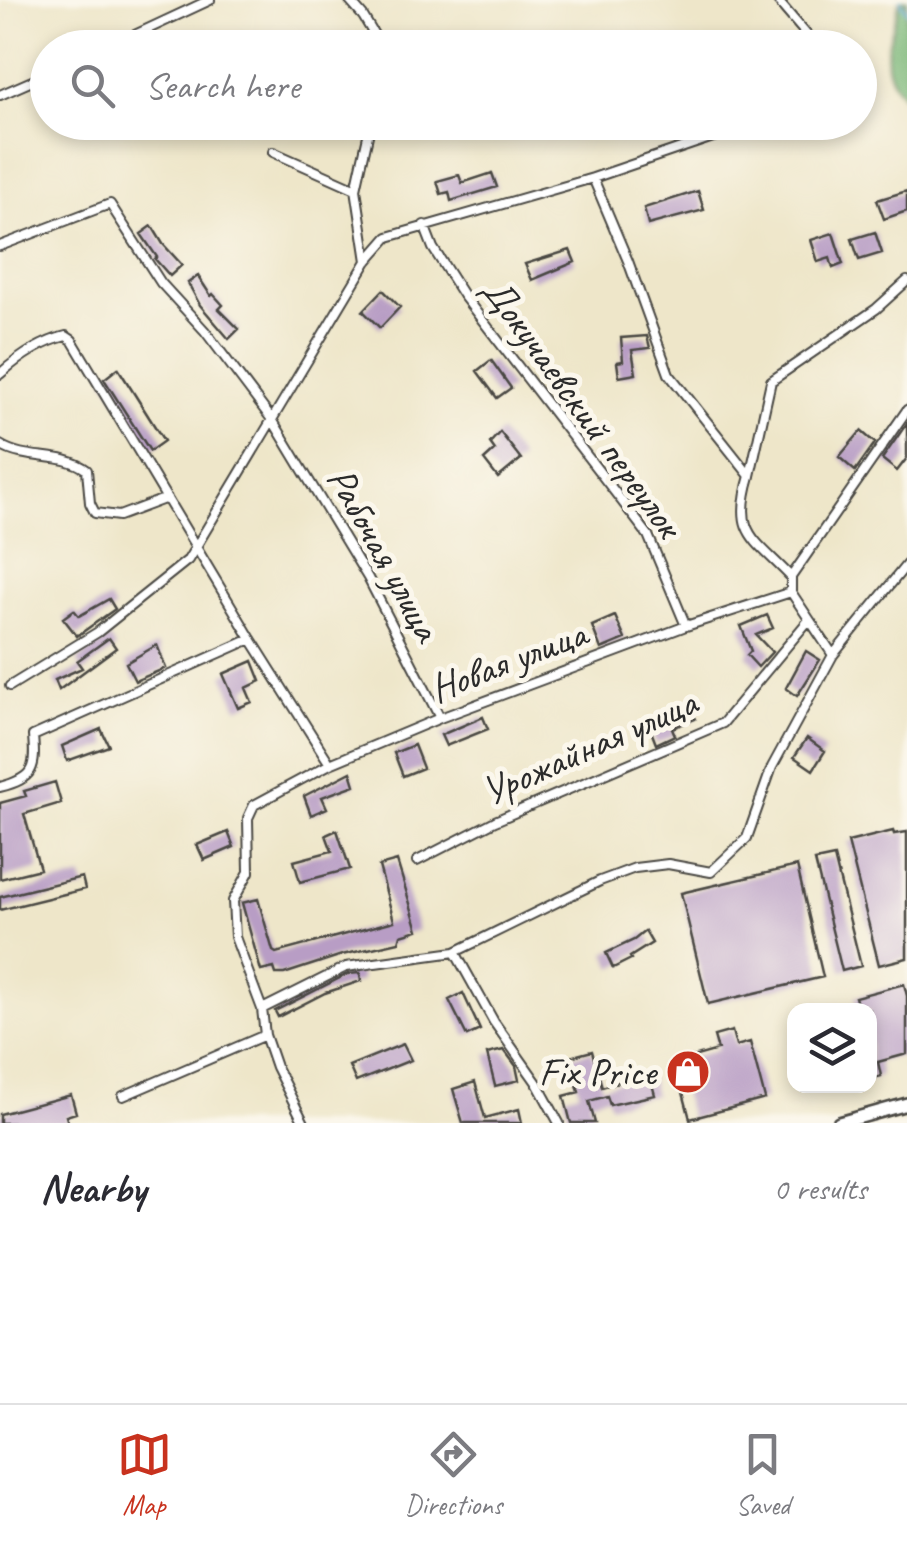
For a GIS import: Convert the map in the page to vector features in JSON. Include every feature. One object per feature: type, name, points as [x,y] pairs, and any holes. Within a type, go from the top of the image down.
[{"type":"main road","points":[[839,1123],[907,1104]]},
{"type":"street","points":[[146,30],[210,0]]},
{"type":"street","points":[[349,0],[372,30]]},
{"type":"street","points":[[776,0],[802,30]]},
{"type":"street","points":[[0,95],[30,82]]},
{"type":"street","points":[[366,261],[356,189],[367,140]]},
{"type":"street","points":[[10,686],[98,632],[188,560],[366,261],[388,237],[593,178],[704,140]]},
{"type":"street","points":[[274,152],[356,189]]},
{"type":"street","points":[[593,178],[628,261],[668,374],[750,476]]},
{"type":"street","name":"Рабочая улица","points":[[0,246],[110,204],[161,283],[205,331],[273,420],[368,578],[440,718]]},
{"type":"street","name":"Докучаевский переулок","points":[[424,225],[433,248],[463,295],[648,534],[686,626]]},
{"type":"street","points":[[833,654],[791,592],[790,577],[750,533],[742,518],[742,503],[771,381],[876,310],[907,281]]},
{"type":"street","points":[[0,374],[29,352],[66,336],[330,764]]},
{"type":"street","points":[[790,577],[907,410]]},
{"type":"street","points":[[0,445],[11,452],[77,463],[87,470],[90,503],[95,513],[118,516],[168,498]]},
{"type":"street","points":[[304,1123],[276,1067],[265,1035],[262,1008],[346,968],[455,952],[600,881],[635,868],[668,864],[711,872],[748,838],[772,766],[833,654],[907,564]]},
{"type":"street","name":"Новая улица","points":[[262,1008],[235,937],[233,900],[250,872],[248,818],[254,805],[330,764],[440,718],[686,626],[791,592]]},
{"type":"street","name":"Урожайная улица","points":[[416,861],[495,821],[724,723],[808,621]]},
{"type":"street","points":[[0,787],[18,782],[32,770],[36,760],[33,736],[251,638]]},
{"type":"street","points":[[455,952],[494,1022],[537,1083],[559,1123]]},
{"type":"street","points":[[123,1096],[265,1035]]},
{"type":"green space","points":[[900,0],[907,0],[907,100],[896,87],[887,63]]},
{"type":"building","points":[[492,173],[497,187],[451,201],[449,192],[441,194],[437,181],[459,175],[462,183]]},
{"type":"building","points":[[698,191],[704,210],[648,225],[644,208]]},
{"type":"building","points":[[907,191],[907,211],[884,219],[877,200]]},
{"type":"building","points":[[152,226],[182,265],[170,276],[141,234]]},
{"type":"building","points":[[875,232],[882,253],[859,260],[852,239]]},
{"type":"building","points":[[833,233],[843,264],[833,268],[830,258],[818,262],[811,240]]},
{"type":"building","points":[[570,250],[575,262],[532,280],[525,264]]},
{"type":"building","points":[[198,276],[211,296],[223,305],[219,309],[239,329],[229,339],[200,305],[188,283]]},
{"type":"building","points":[[383,290],[400,307],[380,328],[363,311]]},
{"type":"building","points":[[647,336],[650,348],[632,350],[636,374],[619,377],[617,362],[623,361],[621,338]]},
{"type":"building","points":[[491,360],[511,388],[497,398],[477,371]]},
{"type":"building","points":[[118,368],[164,441],[150,451],[104,379]]},
{"type":"building","points":[[907,423],[907,458],[897,471],[882,459]]},
{"type":"building","points":[[861,431],[875,443],[855,471],[839,457]]},
{"type":"building","points":[[500,432],[521,459],[498,478],[484,460],[495,450],[490,443]]},
{"type":"building","points":[[109,599],[115,609],[77,636],[63,618],[74,610],[79,616]]},
{"type":"building","points":[[767,615],[773,628],[756,635],[772,652],[758,667],[747,655],[751,651],[741,626]]},
{"type":"building","points":[[615,616],[625,639],[601,649],[592,626]]},
{"type":"building","points":[[109,638],[116,648],[59,690],[55,680],[82,668],[77,661]]},
{"type":"building","points":[[157,645],[166,668],[135,681],[126,663]]},
{"type":"building","points":[[806,651],[820,660],[797,696],[786,688]]},
{"type":"building","points":[[253,661],[261,681],[246,688],[252,702],[238,708],[223,674]]},
{"type":"building","points":[[689,703],[695,719],[672,728],[675,735],[656,744],[649,726],[673,716],[670,710]]},
{"type":"building","points":[[483,717],[488,729],[446,746],[441,735]]},
{"type":"building","points":[[101,729],[109,746],[67,761],[62,746]]},
{"type":"building","points":[[807,738],[825,751],[813,770],[794,757]]},
{"type":"building","points":[[414,745],[423,768],[403,776],[394,753]]},
{"type":"building","points":[[351,772],[355,785],[322,797],[327,808],[311,815],[304,796]]},
{"type":"building","points":[[55,782],[61,803],[24,814],[40,869],[0,879],[0,803]]},
{"type":"building","points":[[337,830],[350,869],[300,882],[294,861],[332,851],[326,835]]},
{"type":"building","points":[[893,831],[907,832],[907,958],[879,965],[848,842]]},
{"type":"building","points":[[228,832],[234,847],[204,860],[197,845]]},
{"type":"building","points":[[834,857],[861,966],[842,971],[815,861]]},
{"type":"building","points":[[397,861],[418,930],[401,935],[399,942],[284,974],[276,974],[274,968],[261,971],[242,903],[258,899],[276,953],[394,921],[379,866]]},
{"type":"building","points":[[797,866],[823,977],[708,1004],[681,893]]},
{"type":"building","points":[[82,877],[85,889],[0,910],[0,897]]},
{"type":"building","points":[[645,931],[652,943],[613,968],[606,953]]},
{"type":"building","points":[[360,973],[361,981],[325,993],[278,1017],[275,1011],[348,974]]},
{"type":"building","points":[[904,984],[907,1054],[878,1062],[881,1076],[877,1077],[877,1003],[857,1003],[855,997]]},
{"type":"building","points":[[463,993],[480,1030],[467,1036],[449,1000]]},
{"type":"building","points":[[732,1031],[736,1046],[750,1042],[765,1099],[690,1119],[675,1062],[718,1050],[714,1036]]},
{"type":"building","points":[[403,1044],[411,1060],[356,1082],[349,1066]]},
{"type":"building","points":[[504,1050],[516,1066],[519,1080],[495,1086],[487,1054]]},
{"type":"building","points":[[592,1051],[602,1087],[649,1073],[655,1095],[610,1105],[607,1096],[589,1101],[595,1123],[571,1123],[564,1096],[579,1092],[570,1057]]},
{"type":"building","points":[[475,1082],[485,1118],[519,1109],[522,1123],[463,1123],[453,1089]]},
{"type":"building","points":[[71,1095],[76,1113],[66,1116],[68,1123],[0,1123],[0,1114]]},
{"type":"waterway","points":[[900,0],[907,12]]},
{"type":"place","name":"Fix Price","points":[[688,1072]]}]
